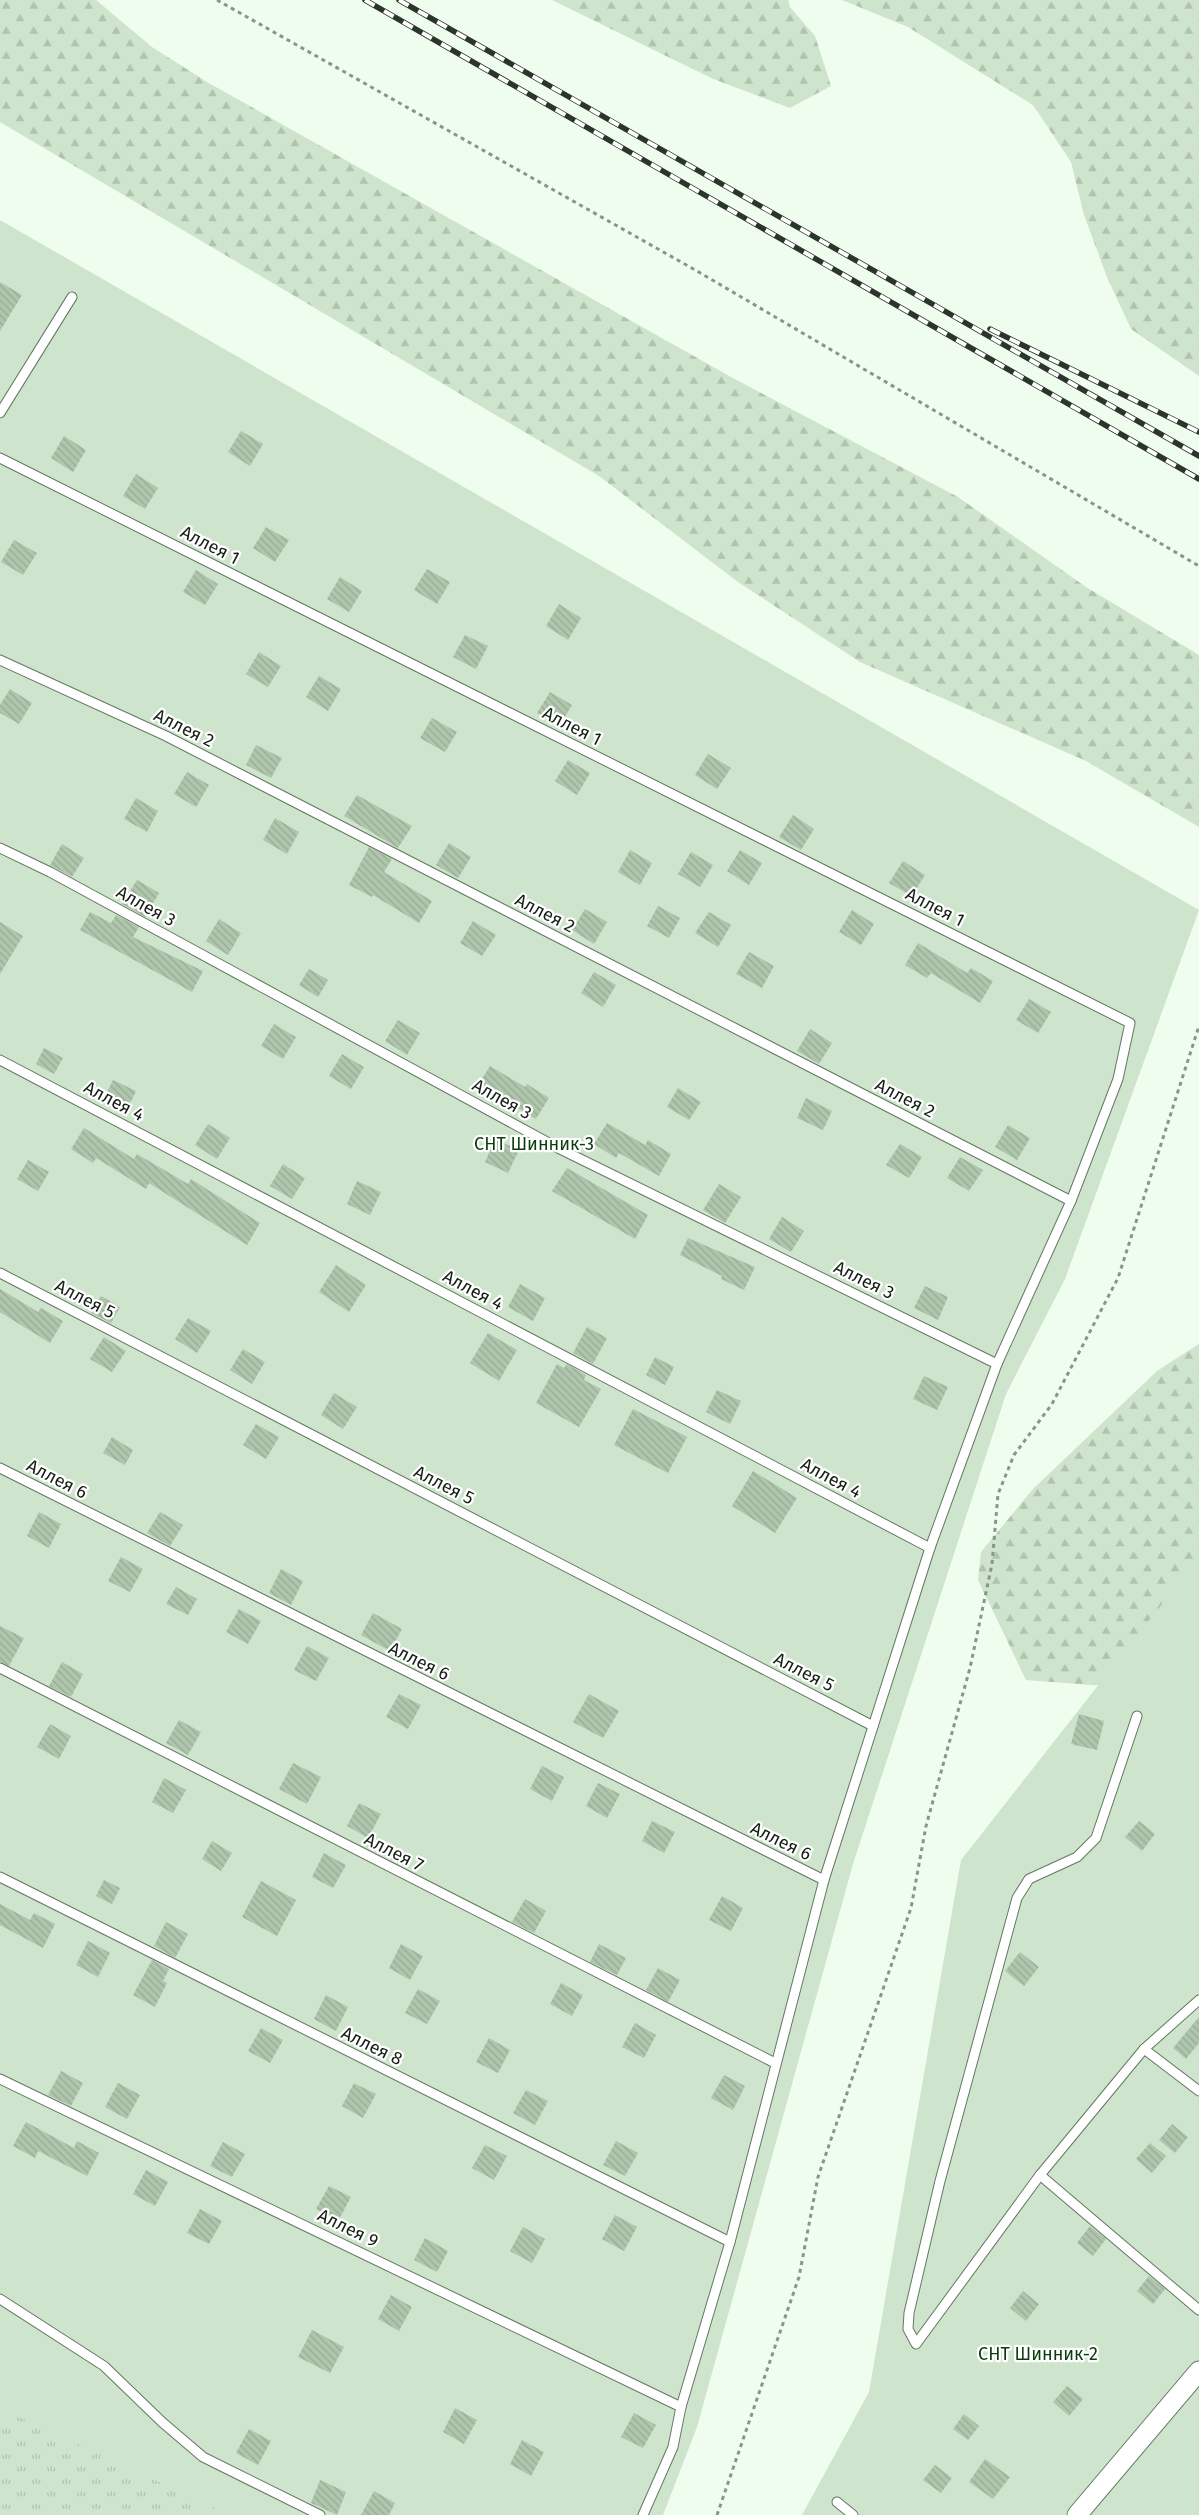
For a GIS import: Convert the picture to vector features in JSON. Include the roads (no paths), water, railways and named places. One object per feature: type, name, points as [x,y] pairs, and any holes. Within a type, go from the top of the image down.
[{"type":"street","points":[[1077,2515],[1199,2371]]},
{"type":"lane","points":[[0,413],[72,297]]},
{"type":"lane","name":"Аллея 1","points":[[0,458],[1130,1023],[1118,1079],[1071,1201]]},
{"type":"lane","name":"Аллея 2","points":[[0,660],[166,736],[1071,1201]]},
{"type":"lane","name":"Аллея 3","points":[[0,848],[50,872],[558,1148],[997,1364]]},
{"type":"lane","name":"Аллея 4","points":[[0,1060],[930,1548]]},
{"type":"lane","points":[[643,2515],[673,2447],[682,2407],[730,2242],[824,1880],[930,1548],[997,1364],[1071,1201]]},
{"type":"lane","name":"Аллея 5","points":[[0,1273],[873,1726]]},
{"type":"lane","name":"Аллея 6","points":[[0,1468],[824,1880]]},
{"type":"lane","name":"Аллея 7","points":[[0,1668],[775,2063]]},
{"type":"lane","points":[[1137,1716],[1096,1838],[1077,1857],[1029,1879],[1017,1898],[940,2181],[909,2313],[908,2329],[916,2344],[1040,2175],[1144,2049],[1199,2000]]},
{"type":"lane","name":"Аллея 8","points":[[0,1877],[730,2242]]},
{"type":"lane","points":[[1144,2049],[1199,2091]]},
{"type":"lane","name":"Аллея 9","points":[[0,2078],[682,2407]]},
{"type":"lane","points":[[1040,2175],[1199,2310]]},
{"type":"lane","points":[[0,2299],[104,2366],[162,2422],[204,2458],[320,2515]]},
{"type":"lane","points":[[836,2502],[853,2515]]},
{"type":"railway","points":[[365,0],[1199,479]]},
{"type":"railway","points":[[399,0],[1199,456]]},
{"type":"railway","points":[[990,329],[1199,432]]},
{"type":"park label","name":"СНТ Шинник-3","points":[[534,1144]]},
{"type":"park label","name":"СНТ Шинник-2","points":[[1038,2354]]}]
